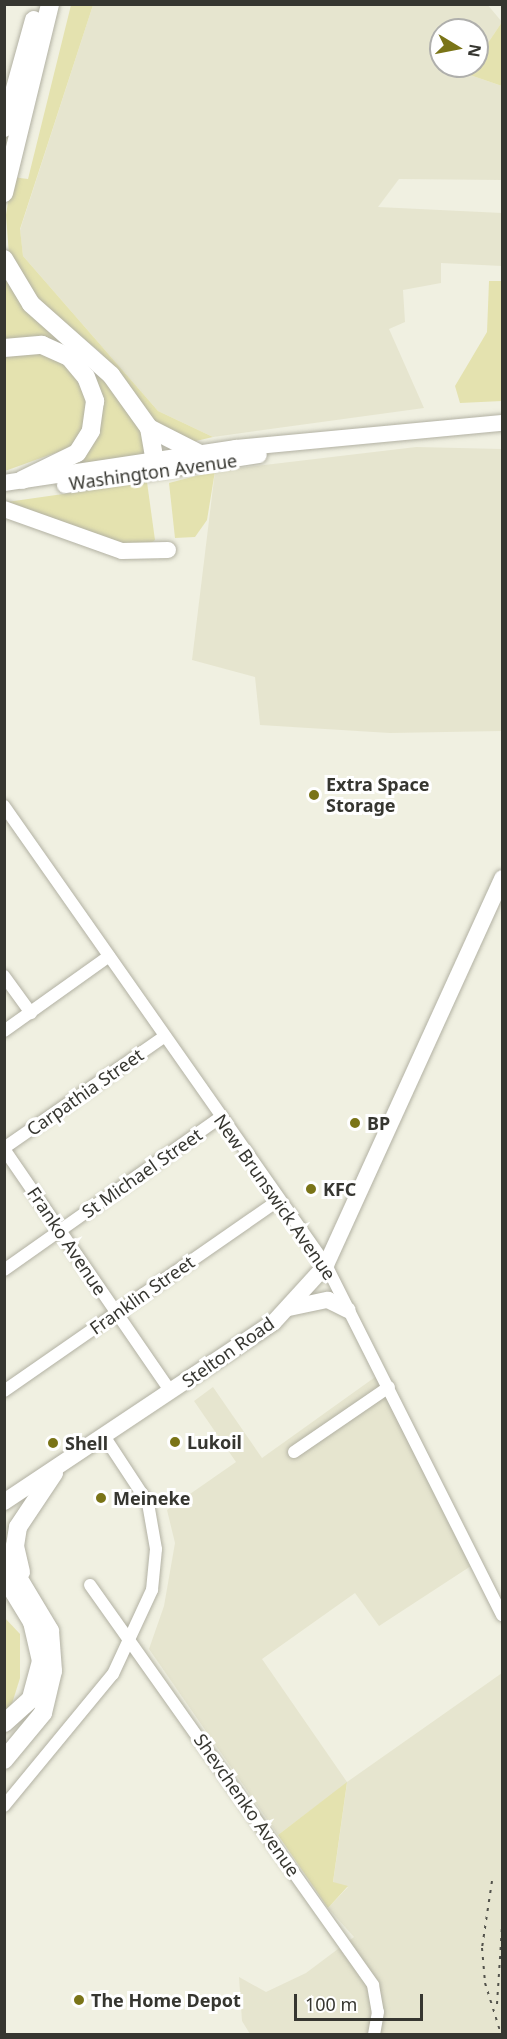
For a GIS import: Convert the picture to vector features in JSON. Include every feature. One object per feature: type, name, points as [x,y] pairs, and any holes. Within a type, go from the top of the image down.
[{"type":"highway","points":[[4,128],[38,4]]},
{"type":"highway","points":[[4,193],[50,4]]},
{"type":"highway","points":[[4,259],[31,304],[96,357],[148,428],[155,461]]},
{"type":"highway","points":[[4,348],[42,345],[69,357],[86,377],[95,401],[91,430],[77,453],[13,481]]},
{"type":"highway","points":[[148,428],[202,455]]},
{"type":"highway","points":[[4,1760],[43,1713],[53,1671],[50,1631],[11,1583],[18,1527],[54,1473]]},
{"type":"highway","points":[[4,1554],[11,1583],[32,1622],[41,1660],[31,1699],[4,1723]]},
{"type":"main road","name":"Washington Avenue","points":[[13,481],[202,455],[502,423]]},
{"type":"main road","name":"Washington Avenue","points":[[4,493],[174,471],[300,444]]},
{"type":"main road","points":[[4,509],[122,551],[168,550]]},
{"type":"main road","name":"Stelton Road","points":[[4,1502],[54,1473],[288,1308],[326,1265],[502,878]]},
{"type":"main road","points":[[288,1308],[328,1300],[348,1310]]},
{"type":"street","name":"New Brunswick Avenue","points":[[4,806],[326,1265],[502,1615]]},
{"type":"street","points":[[4,1031],[109,957]]},
{"type":"street","points":[[4,976],[31,1012]]},
{"type":"street","name":"Carpathia Street","points":[[4,1149],[165,1036]]},
{"type":"street","name":"St Michael Street","points":[[4,1270],[221,1118]]},
{"type":"street","name":"Franko Avenue","points":[[4,1149],[171,1392]]},
{"type":"street","name":"Franklin Street","points":[[4,1391],[279,1200]]},
{"type":"street","points":[[294,1452],[389,1387]]},
{"type":"street","points":[[4,1806],[94,1698],[132,1642],[152,1590],[154,1528],[138,1481],[104,1436]]},
{"type":"street","name":"Shevchenko Avenue","points":[[90,1585],[373,1985],[378,2012],[374,2034]]},
{"type":"shaded area","points":[[487,4],[502,22],[489,41],[489,18],[429,18],[429,78],[479,78],[502,86],[502,180],[399,179],[378,207],[502,213],[502,266],[441,263],[441,283],[403,290],[405,322],[389,329],[424,408],[213,437],[158,411],[23,256],[20,230],[93,5]]},
{"type":"shaded area","points":[[71,5],[93,5],[20,229],[23,256],[158,411],[213,437],[183,444],[161,431],[100,352],[29,294],[9,255],[6,215],[12,177],[28,179]]},
{"type":"shaded area","points":[[502,22],[502,86],[479,78],[489,78],[489,41]]},
{"type":"shaded area","points":[[4,274],[74,342],[144,430],[149,453],[75,465],[89,447],[86,364],[5,342]]},
{"type":"shaded area","points":[[489,281],[502,281],[502,401],[460,403],[455,386],[487,332]]},
{"type":"shaded area","points":[[42,351],[81,375],[89,414],[77,445],[5,471],[5,354]]},
{"type":"shaded area","points":[[416,447],[502,449],[502,731],[390,733],[260,725],[255,677],[192,660],[215,471]]},
{"type":"shaded area","points":[[215,471],[207,520],[195,537],[175,538],[169,483]]},
{"type":"shaded area","points":[[147,482],[155,540],[147,546],[121,545],[7,502]]},
{"type":"shaded area","points":[[378,1375],[474,1564],[379,1626],[355,1593],[262,1659],[347,1782],[502,1673],[502,2034],[250,2034],[242,2021],[239,1977],[266,1992],[306,1973],[354,1937],[328,1908],[348,1887],[333,1883],[347,1783],[278,1835],[149,1649],[164,1606],[175,1543],[167,1510],[236,1462],[194,1401],[213,1387],[262,1458]]},
{"type":"shaded area","points":[[4,1617],[20,1634],[20,1678],[10,1710],[4,1712]]},
{"type":"shaded area","points":[[347,1782],[333,1882],[348,1886],[328,1908],[278,1835]]},
{"type":"railway","points":[[492,1881],[482,1948],[485,1983],[501,2034]]},
{"type":"railway","points":[[497,2004],[502,1927]]},
{"type":"place","name":"Extra Space Storage","points":[[314,795]]},
{"type":"place","name":"BP","points":[[355,1123]]},
{"type":"place","name":"KFC","points":[[311,1189]]},
{"type":"place","name":"Lukoil","points":[[175,1442]]},
{"type":"place","name":"Shell","points":[[53,1443]]},
{"type":"place","name":"Meineke","points":[[101,1498]]},
{"type":"place","name":"The Home Depot","points":[[79,2000]]}]
